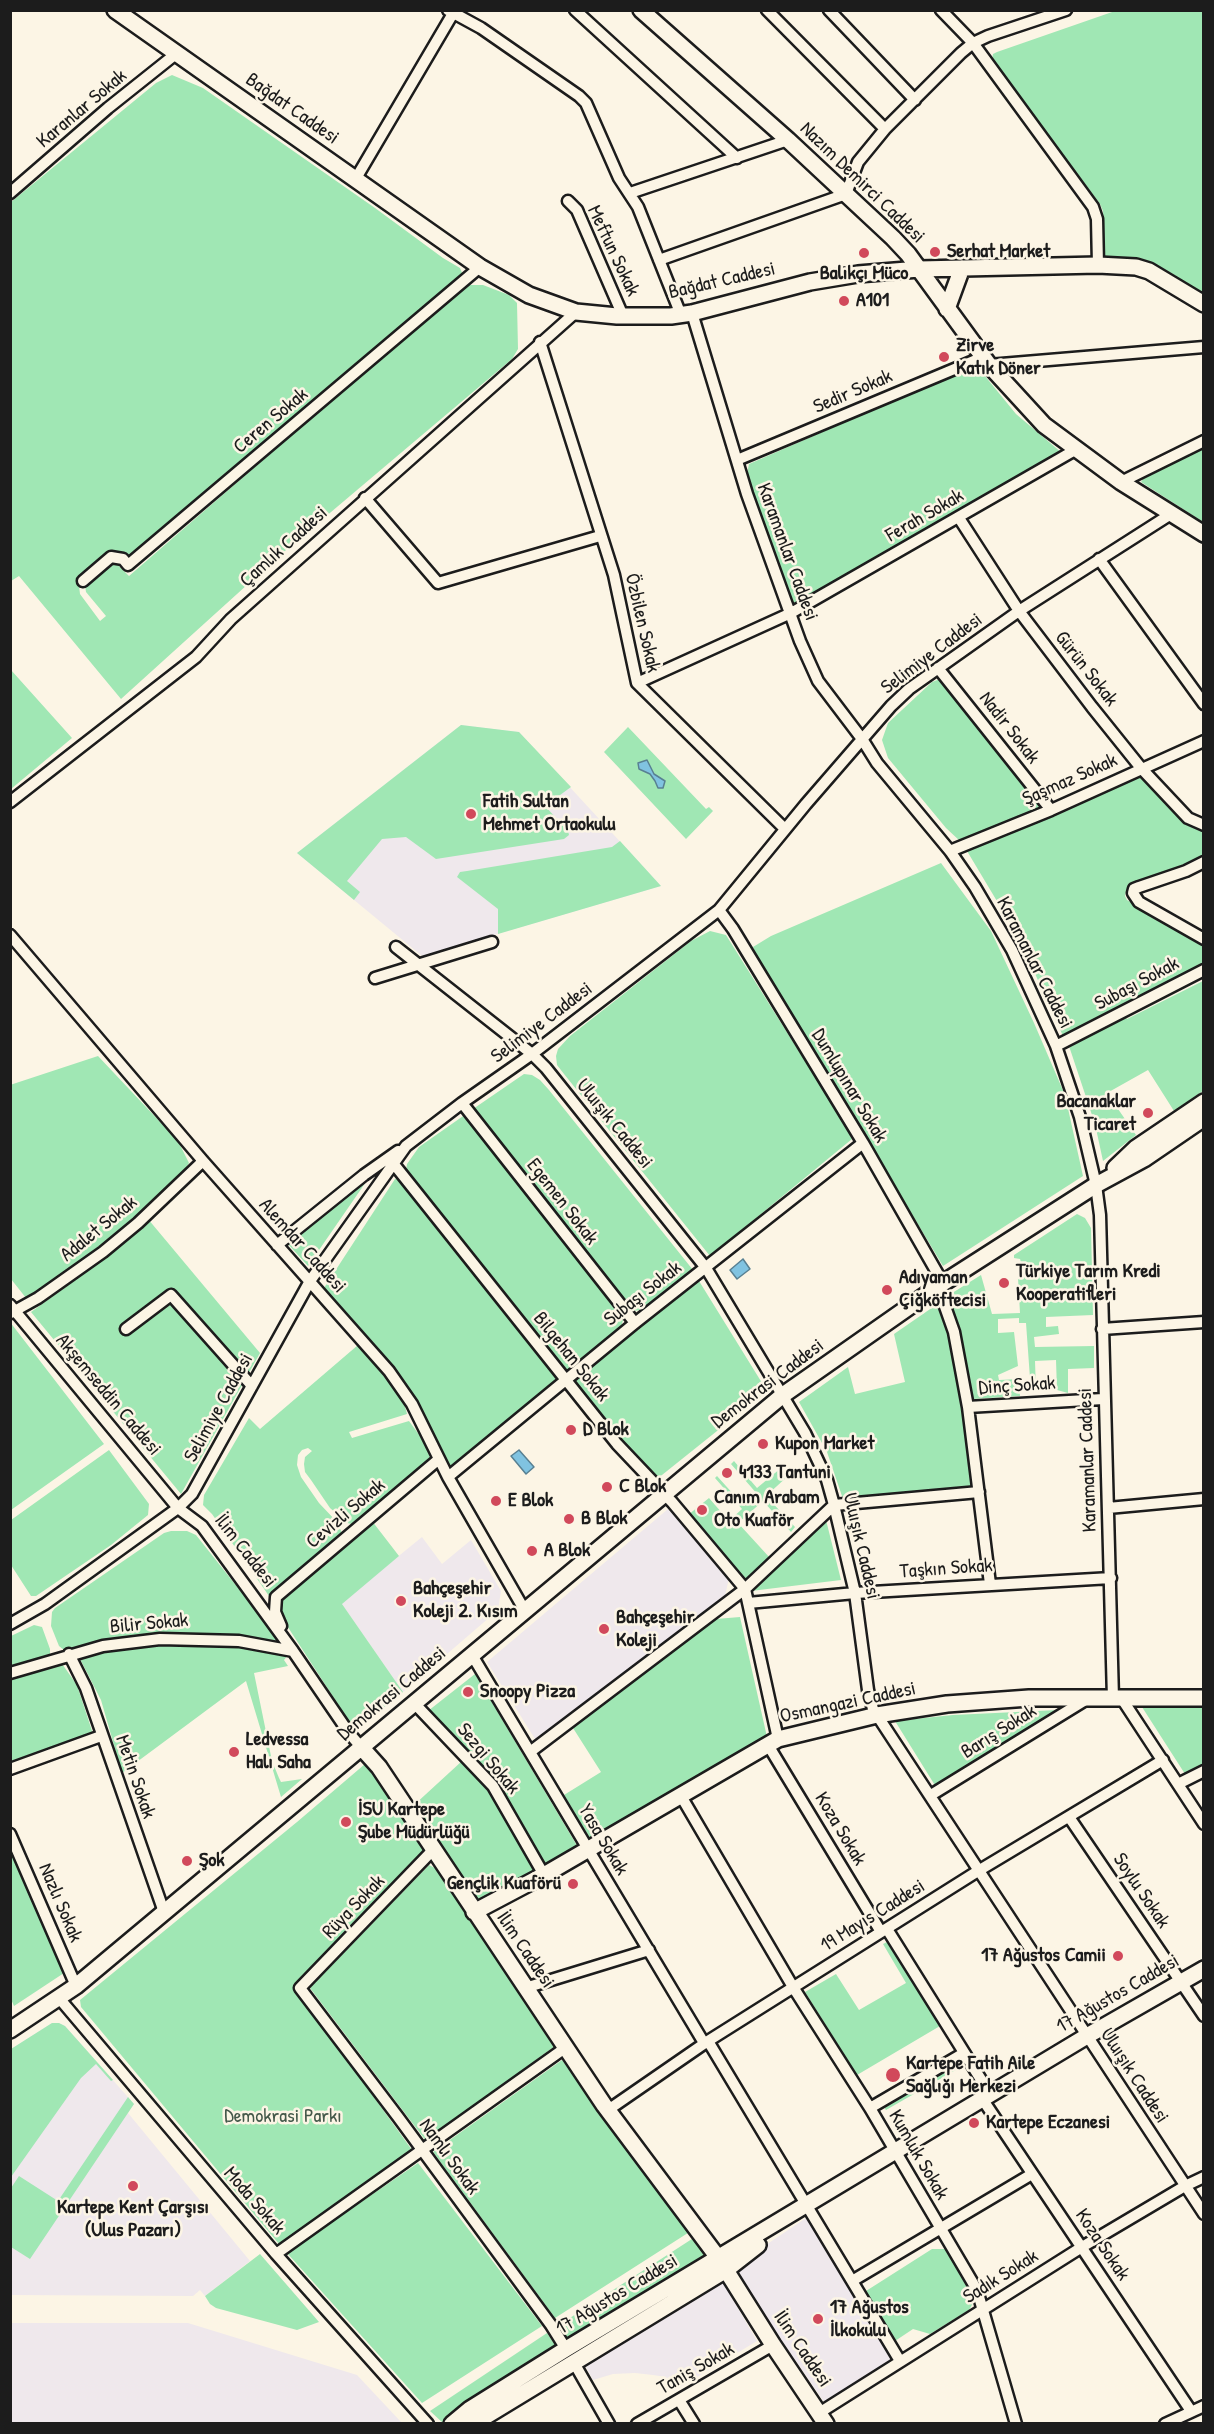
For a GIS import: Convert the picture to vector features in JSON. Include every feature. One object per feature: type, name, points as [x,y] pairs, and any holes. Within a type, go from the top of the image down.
[{"type":"main road","name":"Bağdat Caddesi","points":[[115,10],[480,267],[530,295],[576,312],[623,316],[687,314],[810,282],[884,271],[1098,265],[1136,267],[1149,271],[1203,304]]},
{"type":"main road","name":"Nazım Demirci Caddesi","points":[[641,10],[788,140],[897,242],[986,361],[1044,425],[1121,482],[1203,534]]},
{"type":"main road","points":[[884,271],[892,258],[897,242]]},
{"type":"main road","points":[[947,309],[962,268]]},
{"type":"main road","name":"Demokrasi Caddesi","points":[[1096,1185],[1136,1148],[1203,1102]]},
{"type":"main road","name":"Demokrasi Caddesi","points":[[10,2030],[76,1986],[783,1395],[940,1286],[1096,1185],[1144,1159],[1203,1118]]},
{"type":"main road","name":"Osmangazi Caddesi","points":[[474,1912],[588,1850],[773,1742],[877,1715],[947,1704],[999,1700],[1203,1698]]},
{"type":"main road","name":"İlim Caddesi","points":[[361,1747],[379,1767],[608,2110],[722,2264],[823,2418]]},
{"type":"main road","name":"17 Ağustos Caddesi","points":[[452,2424],[470,2409],[570,2355],[722,2264],[807,2206],[1087,2036],[1203,1969]]},
{"type":"main road","name":"17 Ağustos Caddesi","points":[[473,2424],[570,2355]]},
{"type":"street","points":[[575,10],[737,158]]},
{"type":"street","points":[[767,10],[885,129]]},
{"type":"street","points":[[829,10],[915,100]]},
{"type":"street","points":[[941,10],[973,44],[1093,207],[1097,219],[1098,265]]},
{"type":"street","points":[[660,260],[846,194],[858,162],[885,129],[973,44],[988,36],[1066,10]]},
{"type":"street","points":[[355,180],[452,11]]},
{"type":"street","name":"Karamanlar Caddesi","points":[[452,11],[482,28],[586,103],[619,178],[630,194],[687,314],[800,641],[818,681],[862,739],[877,764],[950,851],[975,887],[1012,950],[1056,1046],[1080,1117],[1096,1185],[1101,1239],[1103,1398],[1118,1699]]},
{"type":"street","name":"Karanlar Sokak","points":[[10,193],[108,108],[177,53]]},
{"type":"street","points":[[630,194],[788,140]]},
{"type":"street","name":"Meftun Sokak","points":[[568,201],[577,210],[623,316]]},
{"type":"street","name":"Ceren Sokak","points":[[83,581],[111,557],[123,559],[128,566],[480,267]]},
{"type":"street","name":"Çamlık Caddesi","points":[[10,802],[196,657],[231,619],[576,312]]},
{"type":"street","name":"Özbilen Sokak","points":[[540,342],[614,575],[637,683],[785,829]]},
{"type":"street","name":"Sedir Sokak","points":[[736,460],[986,361],[1203,347]]},
{"type":"street","points":[[1121,482],[1203,441]]},
{"type":"street","name":"Ferah Sokak","points":[[637,683],[791,613],[1075,450]]},
{"type":"street","points":[[365,498],[438,583],[600,536]]},
{"type":"street","name":"Selimiye Caddesi","points":[[10,1624],[45,1604],[178,1508],[192,1494],[310,1281],[406,1146],[532,1054],[719,910],[785,829],[897,700],[1019,611],[1171,514]]},
{"type":"street","name":"Gürün Sokak","points":[[958,518],[1019,611],[1141,768],[1188,818],[1203,825]]},
{"type":"street","points":[[1099,559],[1203,704]]},
{"type":"street","name":"Nadir Sokak","points":[[938,668],[1051,810]]},
{"type":"street","name":"Şaşmaz Sokak","points":[[950,851],[1051,810],[1203,741]]},
{"type":"street","points":[[1203,862],[1177,875],[1134,889],[1133,893],[1139,902],[1203,939]]},
{"type":"street","name":"Dumlupınar Sokak","points":[[719,910],[733,929],[863,1143],[940,1286],[954,1332],[968,1407],[990,1584]]},
{"type":"street","name":"Alemdar Caddesi","points":[[10,935],[398,1384],[412,1404],[448,1477],[525,1611]]},
{"type":"street","points":[[375,978],[492,942]]},
{"type":"street","name":"Uluışık Caddesi","points":[[396,946],[532,1054],[546,1068],[706,1268],[816,1454],[834,1504],[855,1593],[868,1690],[877,1715],[1203,2214]]},
{"type":"street","name":"Subaşı Sokak","points":[[1056,1046],[1203,970]]},
{"type":"street","name":"Egemen Sokak","points":[[462,1103],[635,1323]]},
{"type":"street","name":"Subaşı Sokak","points":[[448,1477],[635,1323],[863,1143]]},
{"type":"street","points":[[277,1245],[364,1175],[406,1146]]},
{"type":"street","name":"Adalet Sokak","points":[[12,1310],[64,1280],[103,1252],[138,1223],[203,1161]]},
{"type":"street","name":"Bilgehan Sokak","points":[[393,1163],[617,1444],[745,1589],[773,1742]]},
{"type":"street","points":[[126,1329],[171,1295],[252,1386]]},
{"type":"street","name":"Akşemseddin Caddesi","points":[[12,1310],[178,1508]]},
{"type":"street","points":[[1102,1329],[1203,1322]]},
{"type":"street","name":"Dinç Sokak","points":[[968,1407],[1103,1398]]},
{"type":"street","name":"Cevizli Sokak","points":[[293,1651],[275,1612],[276,1598],[439,1459]]},
{"type":"street","points":[[530,1752],[745,1589],[834,1504],[979,1492]]},
{"type":"street","points":[[1108,1508],[1203,1499]]},
{"type":"street","name":"İlim Caddesi","points":[[178,1508],[202,1526],[361,1747]]},
{"type":"street","name":"Taşkın Sokak","points":[[748,1604],[855,1593],[1111,1578]]},
{"type":"street","name":"Bilir Sokak","points":[[10,1673],[69,1654],[121,1642],[187,1638],[239,1641],[293,1651]]},
{"type":"street","name":"Metin Sokak","points":[[69,1654],[86,1688],[164,1912]]},
{"type":"street","name":"Yasa Sokak","points":[[472,1655],[588,1850],[900,2361]]},
{"type":"street","name":"Barış Sokak","points":[[931,1795],[1087,1698]]},
{"type":"street","points":[[1118,1699],[1163,1760],[1203,1824]]},
{"type":"street","name":"Sezgi Sokak","points":[[415,1704],[493,1786],[544,1875]]},
{"type":"street","points":[[10,1769],[101,1736]]},
{"type":"street","name":"Koza Sokak","points":[[773,1742],[884,1931],[964,2053],[1032,2174],[1191,2411]]},
{"type":"street","name":"19 Mayıs Caddesi","points":[[608,2110],[706,2042],[793,1987],[978,1871],[1163,1760]]},
{"type":"street","points":[[1178,1784],[1203,1771]]},
{"type":"street","name":"Kumluk Sokak","points":[[681,1796],[793,1987],[870,2108],[977,2290],[1016,2424]]},
{"type":"street","name":"Soylu Sokak","points":[[1069,1817],[1203,2016]]},
{"type":"street","name":"Nazlı Sokak","points":[[10,1834],[76,1986]]},
{"type":"street","name":"Rüya Sokak","points":[[300,1988],[433,1850]]},
{"type":"street","points":[[525,1988],[649,1950]]},
{"type":"street","name":"Namlı Sokak","points":[[300,1988],[551,2325],[609,2424]]},
{"type":"street","name":"Moda Sokak","points":[[58,1998],[276,2254],[428,2424]]},
{"type":"street","points":[[276,2254],[566,2048]]},
{"type":"street","points":[[870,2108],[964,2053]]},
{"type":"street","points":[[852,2281],[1032,2174]]},
{"type":"street","name":"Sadık Sokak","points":[[823,2418],[900,2361],[1082,2247],[1203,2177]]},
{"type":"street","name":"Taniş Sokak","points":[[637,2424],[773,2345]]},
{"type":"street","points":[[679,2400],[694,2424]]},
{"type":"street","points":[[1165,2424],[1203,2406]]},
{"type":"shaded area","name":"Fatih Sultan Mehmet Ortaokulu","points":[[461,725],[519,732],[661,886],[422,956],[297,853]]},
{"type":"shaded area","name":"Bahçeşehir Koleji","points":[[668,1509],[729,1578],[725,1596],[535,1739],[487,1662]]},
{"type":"shaded area","points":[[422,1537],[442,1564],[471,1540],[501,1591],[498,1610],[403,1692],[341,1603]]},
{"type":"shaded area","points":[[52,2023],[65,2026],[134,2104],[128,2113],[250,2261],[205,2296],[200,2290],[193,2296],[11,2295],[11,2049]]},
{"type":"shaded area","name":"17 Ağustos İlkokulu","points":[[809,2216],[893,2358],[824,2402],[740,2280],[740,2268],[745,2259]]},
{"type":"shaded area","points":[[721,2279],[757,2341],[674,2391],[666,2377],[653,2375],[613,2374],[593,2380],[582,2360]]},
{"type":"shaded area","points":[[11,2323],[188,2323],[357,2375],[402,2423],[11,2423]]},
{"type":"green space","points":[[1115,11],[1203,11],[1203,295],[1173,274],[1155,265],[1139,259],[1105,256],[1103,211],[1100,204],[992,60],[993,54],[997,52]]},
{"type":"green space","points":[[172,75],[203,88],[460,268],[463,275],[130,556],[119,551],[112,551],[89,567],[80,576],[80,594],[100,621],[106,616],[86,592],[85,585],[114,561],[129,576],[465,285],[483,285],[509,295],[517,303],[518,349],[512,359],[279,556],[121,699],[19,576],[11,581],[11,202],[156,83]]},
{"type":"green space","points":[[976,365],[1016,414],[1062,453],[794,607],[747,474],[749,464]]},
{"type":"green space","points":[[1203,447],[1203,522],[1141,482],[1146,475]]},
{"type":"green space","points":[[11,670],[72,738],[11,789]]},
{"type":"green space","points":[[940,679],[1041,804],[1039,809],[961,842],[946,828],[888,758],[882,740],[888,723],[932,682]]},
{"type":"green space","points":[[461,725],[519,732],[571,787],[545,806],[569,835],[564,839],[436,859],[406,837],[382,839],[347,881],[360,892],[354,900],[297,853]]},
{"type":"green space","points":[[628,727],[706,809],[709,807],[713,811],[686,839],[604,752]]},
{"type":"green space","points":[[1140,776],[1183,822],[1203,832],[1203,856],[1171,873],[1131,886],[1125,896],[1127,900],[1203,944],[1203,965],[1063,1036],[1019,938],[967,851]]},
{"type":"green space","points":[[620,841],[661,886],[498,934],[498,909],[457,877],[460,872],[612,847]]},
{"type":"green space","points":[[941,863],[991,931],[1034,1023],[1065,1095],[1083,1176],[943,1266],[753,947],[771,936]]},
{"type":"green space","points":[[710,931],[726,935],[852,1139],[710,1256],[557,1065],[556,1056],[558,1049],[570,1036],[691,941]]},
{"type":"green space","points":[[1203,981],[1203,1091],[1174,1111],[1148,1070],[1107,1093],[1136,1135],[1103,1161],[1095,1124],[1069,1046],[1125,1016],[1127,1019]]},
{"type":"green space","points":[[98,1056],[178,1141],[189,1163],[182,1174],[131,1222],[26,1298],[11,1279],[10,1085]]},
{"type":"green space","points":[[524,1074],[532,1075],[540,1080],[549,1090],[693,1270],[642,1310],[632,1311],[473,1109]]},
{"type":"green space","points":[[466,1114],[623,1320],[621,1327],[567,1373],[406,1171],[407,1164],[419,1147]]},
{"type":"green space","points":[[402,1178],[558,1379],[549,1389],[450,1468],[401,1379],[324,1288],[395,1179]]},
{"type":"green space","points":[[368,1179],[308,1266],[287,1243]]},
{"type":"green space","points":[[1077,1214],[1085,1218],[1091,1228],[1093,1315],[1046,1317],[1046,1327],[1058,1326],[1059,1334],[1034,1337],[1035,1347],[1094,1346],[1094,1368],[1068,1369],[1068,1393],[1057,1390],[1056,1360],[1035,1361],[1036,1391],[1031,1392],[1026,1323],[1019,1323],[1019,1318],[998,1319],[998,1333],[1014,1332],[1018,1366],[998,1375],[999,1380],[1019,1379],[1020,1396],[973,1399],[960,1332],[949,1295],[981,1275],[992,1314],[1020,1313],[1018,1278],[1022,1278],[1022,1265],[1020,1259],[1014,1258],[1014,1255]]},
{"type":"green space","points":[[148,1219],[260,1353],[181,1494],[31,1312],[111,1254]]},
{"type":"green space","points":[[699,1281],[767,1391],[657,1479],[642,1465],[575,1383],[576,1378]]},
{"type":"green space","points":[[936,1305],[944,1319],[950,1340],[960,1394],[972,1486],[843,1499],[827,1452],[799,1402],[848,1367],[855,1394],[905,1382],[894,1334]]},
{"type":"green space","points":[[10,1322],[104,1444],[11,1510],[10,1510]]},
{"type":"green space","points":[[358,1345],[393,1386],[404,1403],[407,1414],[349,1432],[352,1438],[409,1421],[423,1440],[431,1460],[352,1524],[347,1523],[330,1508],[305,1472],[305,1457],[312,1451],[308,1448],[302,1450],[298,1455],[297,1465],[301,1477],[319,1503],[337,1522],[342,1533],[269,1596],[212,1514],[203,1505],[204,1495],[249,1418],[260,1429]]},
{"type":"green space","points":[[109,1450],[149,1504],[148,1515],[111,1545],[36,1596],[31,1596],[11,1565],[11,1520]]},
{"type":"green space","points":[[734,1461],[757,1488],[781,1468],[788,1476],[766,1496],[795,1527],[791,1532],[763,1501],[738,1523],[770,1558],[746,1581],[688,1515],[709,1498],[729,1521],[742,1509],[715,1478],[717,1476],[744,1506],[758,1495],[731,1464]]},
{"type":"green space","points":[[826,1520],[841,1580],[751,1591]]},
{"type":"green space","points":[[372,1521],[399,1556],[342,1604],[403,1692],[357,1729],[354,1729],[280,1615],[279,1600]]},
{"type":"green space","points":[[187,1531],[196,1535],[281,1642],[234,1635],[170,1634],[130,1637],[65,1651],[59,1646],[51,1626],[52,1612],[55,1608],[164,1533]]},
{"type":"green space","points":[[740,1617],[767,1737],[591,1840],[564,1795],[601,1772],[573,1728],[716,1619]]},
{"type":"green space","points":[[34,1625],[42,1627],[50,1655],[11,1669],[11,1636]]},
{"type":"green space","points":[[174,1643],[231,1645],[288,1655],[284,1660],[288,1666],[254,1673],[272,1761],[279,1778],[281,1782],[302,1779],[281,1797],[246,1681],[122,1773],[101,1700],[80,1659],[124,1648]]},
{"type":"green space","points":[[60,1661],[77,1685],[93,1734],[11,1764],[10,1679]]},
{"type":"green space","points":[[475,1674],[579,1849],[546,1868],[500,1787],[428,1711]]},
{"type":"green space","points":[[1203,1706],[1203,1765],[1185,1774],[1142,1707]]},
{"type":"green space","points":[[1058,1710],[936,1787],[895,1721],[953,1715]]},
{"type":"green space","points":[[462,1761],[491,1792],[536,1873],[478,1903],[413,1806]]},
{"type":"green space","name":"Demokrasi Parkı","points":[[365,1764],[405,1817],[424,1852],[293,1985],[412,2150],[279,2244],[81,2007],[80,2000]]},
{"type":"green space","points":[[10,1845],[64,1973],[14,2006],[10,1997]]},
{"type":"green space","points":[[429,1865],[435,1868],[555,2046],[426,2141],[310,1988]]},
{"type":"green space","points":[[887,1942],[940,2026],[857,2075],[805,1992],[836,1974],[859,2010],[906,1983],[883,1944]]},
{"type":"green space","points":[[52,2023],[65,2026],[113,2080],[111,2081],[96,2064],[81,2078],[11,2177],[11,2049]]},
{"type":"green space","points":[[562,2060],[691,2231],[555,2318],[433,2152]]},
{"type":"green space","points":[[959,2063],[961,2067],[886,2110],[884,2107]]},
{"type":"green space","points":[[128,2097],[134,2104],[30,2259],[11,2247],[11,2188],[19,2176],[58,2201]]},
{"type":"green space","points":[[418,2163],[542,2326],[422,2403],[287,2253]]},
{"type":"green space","points":[[695,2237],[708,2257],[570,2342],[559,2325]]},
{"type":"green space","points":[[932,2249],[945,2249],[951,2253],[972,2291],[973,2303],[969,2310],[930,2334],[913,2329],[895,2341],[866,2291]]},
{"type":"green space","points":[[260,2254],[319,2322],[297,2330],[216,2308],[210,2304],[205,2296]]},
{"type":"green space","points":[[547,2333],[557,2348],[492,2388],[443,2423],[430,2411]]},
{"type":"water","points":[[647,760],[654,774],[665,781],[663,788],[658,788],[650,774],[639,769],[638,763]]},
{"type":"water","points":[[743,1259],[750,1269],[737,1279],[730,1270]]},
{"type":"water","points":[[519,1450],[534,1467],[526,1474],[511,1456]]},
{"type":"place","name":"Serhat Market","points":[[935,252]]},
{"type":"place","name":"Balıkçı Müco","points":[[864,253]]},
{"type":"place","name":"A101","points":[[844,301]]},
{"type":"place","name":"Zirve Katık Döner","points":[[944,357]]},
{"type":"place","name":"Fatih Sultan Mehmet Ortaokulu","points":[[471,814]]},
{"type":"place","name":"Bacanaklar Ticaret","points":[[1148,1113]]},
{"type":"place","name":"Türkiye Tarım Kredi Kooperatifleri","points":[[1004,1283]]},
{"type":"place","name":"Adıyaman Çiğköftecisi","points":[[887,1290]]},
{"type":"place","name":"D Blok","points":[[571,1430]]},
{"type":"place","name":"Kupon Market","points":[[763,1444]]},
{"type":"place","name":"4133 Tantuni","points":[[727,1473]]},
{"type":"place","name":"C Blok","points":[[607,1487]]},
{"type":"place","name":"E Blok","points":[[496,1501]]},
{"type":"place","name":"Canım Arabam Oto Kuaför","points":[[702,1510]]},
{"type":"place","name":"B Blok","points":[[569,1519]]},
{"type":"place","name":"A Blok","points":[[532,1551]]},
{"type":"place","name":"Bahçeşehir Koleji 2. Kısım","points":[[401,1601]]},
{"type":"place","name":"Bahçeşehir Koleji","points":[[604,1629]]},
{"type":"place","name":"Snoopy Pizza","points":[[468,1692]]},
{"type":"place","name":"Ledvessa Halı Saha","points":[[234,1752]]},
{"type":"place","name":"İSU Kartepe Şube Müdürlüğü","points":[[346,1822]]},
{"type":"place","name":"Şok","points":[[187,1861]]},
{"type":"place","name":"Gençlik Kuaförü","points":[[573,1884]]},
{"type":"place","name":"17 Ağustos Camii","points":[[1118,1956]]},
{"type":"place","name":"Kartepe Fatih Aile Sağlığı Merkezi","points":[[893,2075]]},
{"type":"place","name":"Kartepe Eczanesi","points":[[974,2123]]},
{"type":"place","name":"Kartepe Kent Çarşısı (Ulus Pazarı)","points":[[133,2186]]},
{"type":"place","name":"17 Ağustos İlkokulu","points":[[818,2319]]}]
